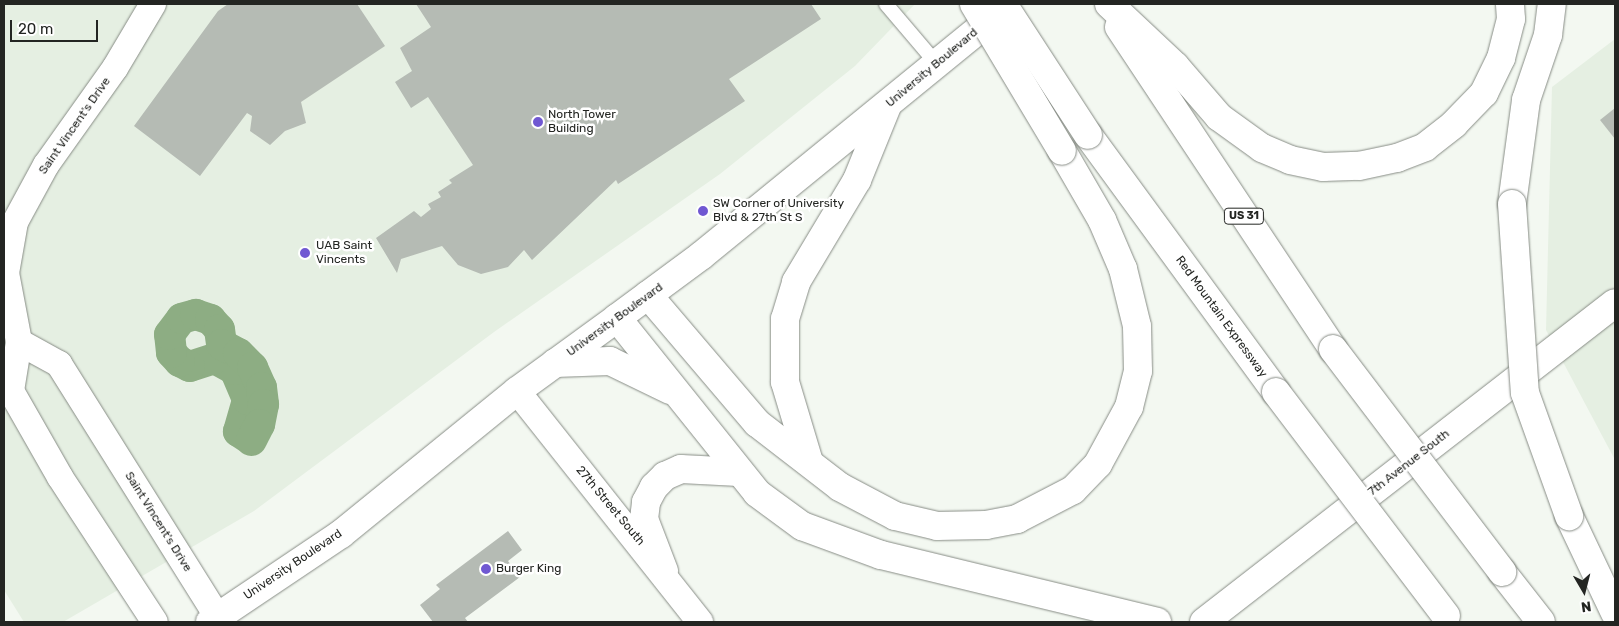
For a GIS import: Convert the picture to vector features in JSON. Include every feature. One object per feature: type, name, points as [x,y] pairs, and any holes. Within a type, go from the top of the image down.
[{"type":"main road","points":[[648,296],[756,423],[809,462],[840,488],[895,516],[957,527],[1017,519],[1046,507],[1074,490],[1098,464],[1129,407],[1138,371],[1137,326],[1113,243],[1062,151],[974,4]]},
{"type":"main road","name":"Red Mountain Expressway","points":[[1003,4],[1088,135],[1276,392],[1449,619]]},
{"type":"main road","name":"University Boulevard","points":[[214,620],[341,534],[518,391],[648,296],[887,106],[936,63],[1010,4]]},
{"type":"main road","name":"US 31","points":[[1105,4],[1154,84],[1333,349],[1542,622]]},
{"type":"main road","points":[[1109,4],[1175,66],[1219,117],[1262,148],[1290,160],[1323,167],[1360,166],[1425,147],[1484,93],[1501,58],[1511,19],[1510,4]]},
{"type":"main road","points":[[1552,4],[1548,35],[1526,100],[1512,204],[1525,393],[1569,516],[1615,613]]},
{"type":"main road","points":[[809,462],[786,382],[785,319],[796,282],[857,180],[887,106]]},
{"type":"main road","name":"7th Avenue South","points":[[1204,622],[1615,303]]},
{"type":"main road","points":[[617,318],[740,472],[781,512],[826,537],[881,555],[1157,622]]},
{"type":"main road","points":[[555,363],[610,361],[675,392]]},
{"type":"main road","points":[[664,571],[644,519],[646,502],[654,487],[665,476],[681,469],[740,472]]},
{"type":"street","name":"Saint Vincent's Drive","points":[[153,4],[115,68],[46,164],[15,222],[6,273],[19,342],[11,391],[60,476],[155,622]]},
{"type":"street","name":"Saint Vincent's Drive","points":[[19,342],[59,364],[214,620]]},
{"type":"street","name":"27th Street South","points":[[518,391],[664,571],[700,622]]},
{"type":"lane","points":[[886,4],[936,63]]},
{"type":"shaded area","name":"UAB Saint Vincents","points":[[4,4],[915,4],[855,66],[720,174],[494,332],[254,511],[63,622],[24,622],[4,590]]},
{"type":"shaded area","points":[[1615,39],[1615,460],[1546,330],[1552,87]]},
{"type":"building","points":[[228,4],[357,4],[385,46],[301,102],[306,123],[285,131],[270,145],[250,131],[252,116],[247,113],[200,176],[134,126],[218,11]]},
{"type":"building","points":[[416,4],[811,4],[821,19],[729,79],[745,101],[618,184],[616,180],[532,260],[524,250],[508,267],[481,274],[458,265],[442,246],[401,259],[397,273],[376,238],[414,211],[421,217],[431,209],[428,204],[441,197],[438,192],[452,183],[449,180],[473,165],[428,97],[411,108],[395,82],[412,71],[400,48],[431,27]]},
{"type":"building","points":[[1615,108],[1615,139],[1600,120]]},
{"type":"building","name":"Burger King","points":[[508,531],[522,550],[508,561],[520,577],[465,618],[468,622],[433,622],[420,605],[440,589],[436,585]]},
{"type":"waterway","points":[[247,437],[238,431],[247,399],[234,369],[214,358],[189,366],[179,361],[171,352],[169,334],[181,318],[195,314],[210,319],[219,329],[221,344],[238,353],[252,367],[261,387],[263,404],[259,424],[251,440]]},
{"type":"place","name":"North Tower Building","points":[[538,122]]},
{"type":"place","name":"SW Corner of University Blvd & 27th St S","points":[[703,211]]},
{"type":"place","name":"UAB Saint Vincents","points":[[305,253]]},
{"type":"place","name":"Burger King","points":[[486,569]]}]
